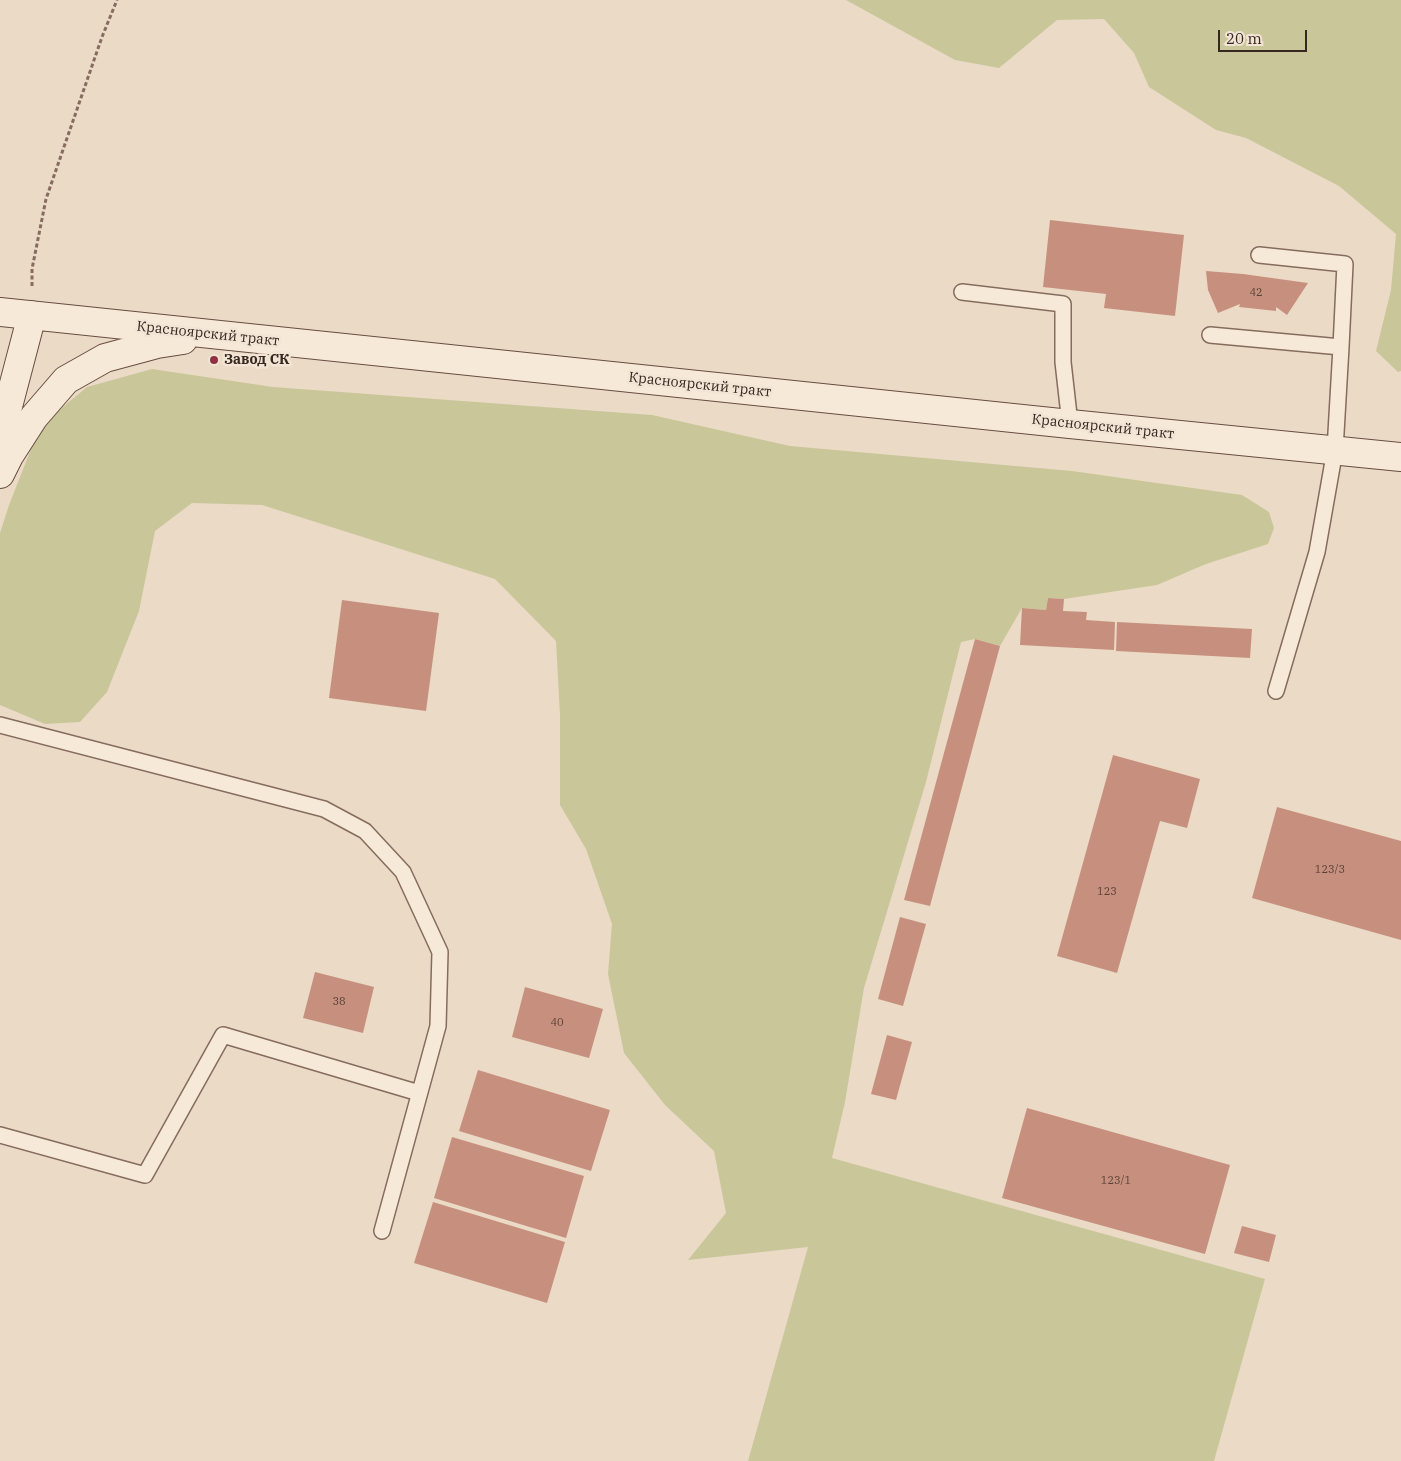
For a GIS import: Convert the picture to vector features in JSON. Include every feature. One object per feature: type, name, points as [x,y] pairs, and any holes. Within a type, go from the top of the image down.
[{"type":"main road","name":"Красноярский тракт","points":[[0,312],[1070,424],[1401,456]]},
{"type":"main road","points":[[0,437],[32,315]]},
{"type":"main road","points":[[0,474],[34,417],[66,380],[105,358],[156,344],[214,334]]},
{"type":"lane","points":[[1259,255],[1345,264],[1335,450],[1317,552],[1276,691]]},
{"type":"lane","points":[[962,292],[1063,304],[1063,362],[1070,424]]},
{"type":"lane","points":[[1210,335],[1341,346]]},
{"type":"lane","points":[[0,725],[324,809],[365,831],[403,872],[440,952],[438,1026],[382,1231]]},
{"type":"lane","points":[[0,1135],[145,1175],[223,1035],[419,1093]]},
{"type":"path","points":[[32,315],[32,269],[46,198],[102,37],[117,0]]},
{"type":"shaded area","points":[[846,0],[1401,0],[1401,371],[1398,372],[1376,351],[1391,290],[1396,234],[1339,186],[1246,138],[1216,130],[1149,87],[1134,53],[1104,19],[1057,20],[999,68],[955,60]]},
{"type":"shaded area","points":[[152,369],[273,387],[652,415],[790,446],[1072,471],[1242,495],[1269,512],[1274,528],[1268,544],[1206,564],[1157,585],[1064,599],[1048,598],[1046,610],[1022,608],[1000,646],[975,639],[961,642],[926,782],[864,988],[845,1102],[832,1158],[1265,1279],[1214,1461],[748,1461],[808,1247],[688,1260],[726,1213],[714,1151],[665,1105],[624,1053],[608,974],[612,924],[586,849],[560,805],[560,715],[556,641],[495,579],[262,505],[192,503],[155,531],[139,611],[107,692],[80,722],[45,724],[0,705],[0,533],[40,426],[87,387]]},
{"type":"building","points":[[1050,220],[1184,235],[1175,316],[1104,308],[1106,294],[1043,287]]},
{"type":"building","points":[[1206,271],[1308,283],[1287,315],[1276,307],[1276,311],[1239,307],[1240,304],[1218,313],[1208,290]]},
{"type":"building","points":[[1048,598],[1064,599],[1063,611],[1087,612],[1086,620],[1115,622],[1114,650],[1020,645],[1022,608],[1046,610]]},
{"type":"building","points":[[342,600],[439,613],[426,711],[329,698]]},
{"type":"building","points":[[1117,622],[1252,629],[1250,658],[1116,651]]},
{"type":"building","points":[[975,639],[1000,646],[930,906],[904,900]]},
{"type":"building","points":[[1113,755],[1200,779],[1187,828],[1160,821],[1117,973],[1057,956]]},
{"type":"building","points":[[1277,807],[1401,841],[1401,940],[1252,898]]},
{"type":"building","points":[[900,917],[926,924],[903,1006],[878,999]]},
{"type":"building","points":[[315,972],[374,987],[363,1033],[303,1018]]},
{"type":"building","points":[[525,987],[603,1009],[589,1058],[512,1037]]},
{"type":"building","points":[[887,1035],[912,1042],[896,1100],[871,1094]]},
{"type":"building","points":[[478,1070],[610,1110],[591,1171],[459,1131]]},
{"type":"building","points":[[1027,1108],[1230,1165],[1205,1254],[1002,1198]]},
{"type":"building","points":[[452,1137],[584,1176],[566,1238],[434,1198]]},
{"type":"building","points":[[433,1202],[565,1242],[547,1303],[414,1263]]},
{"type":"building","points":[[1242,1226],[1276,1235],[1269,1262],[1234,1253]]},
{"type":"place","name":"Завод СК","points":[[214,360]]}]
